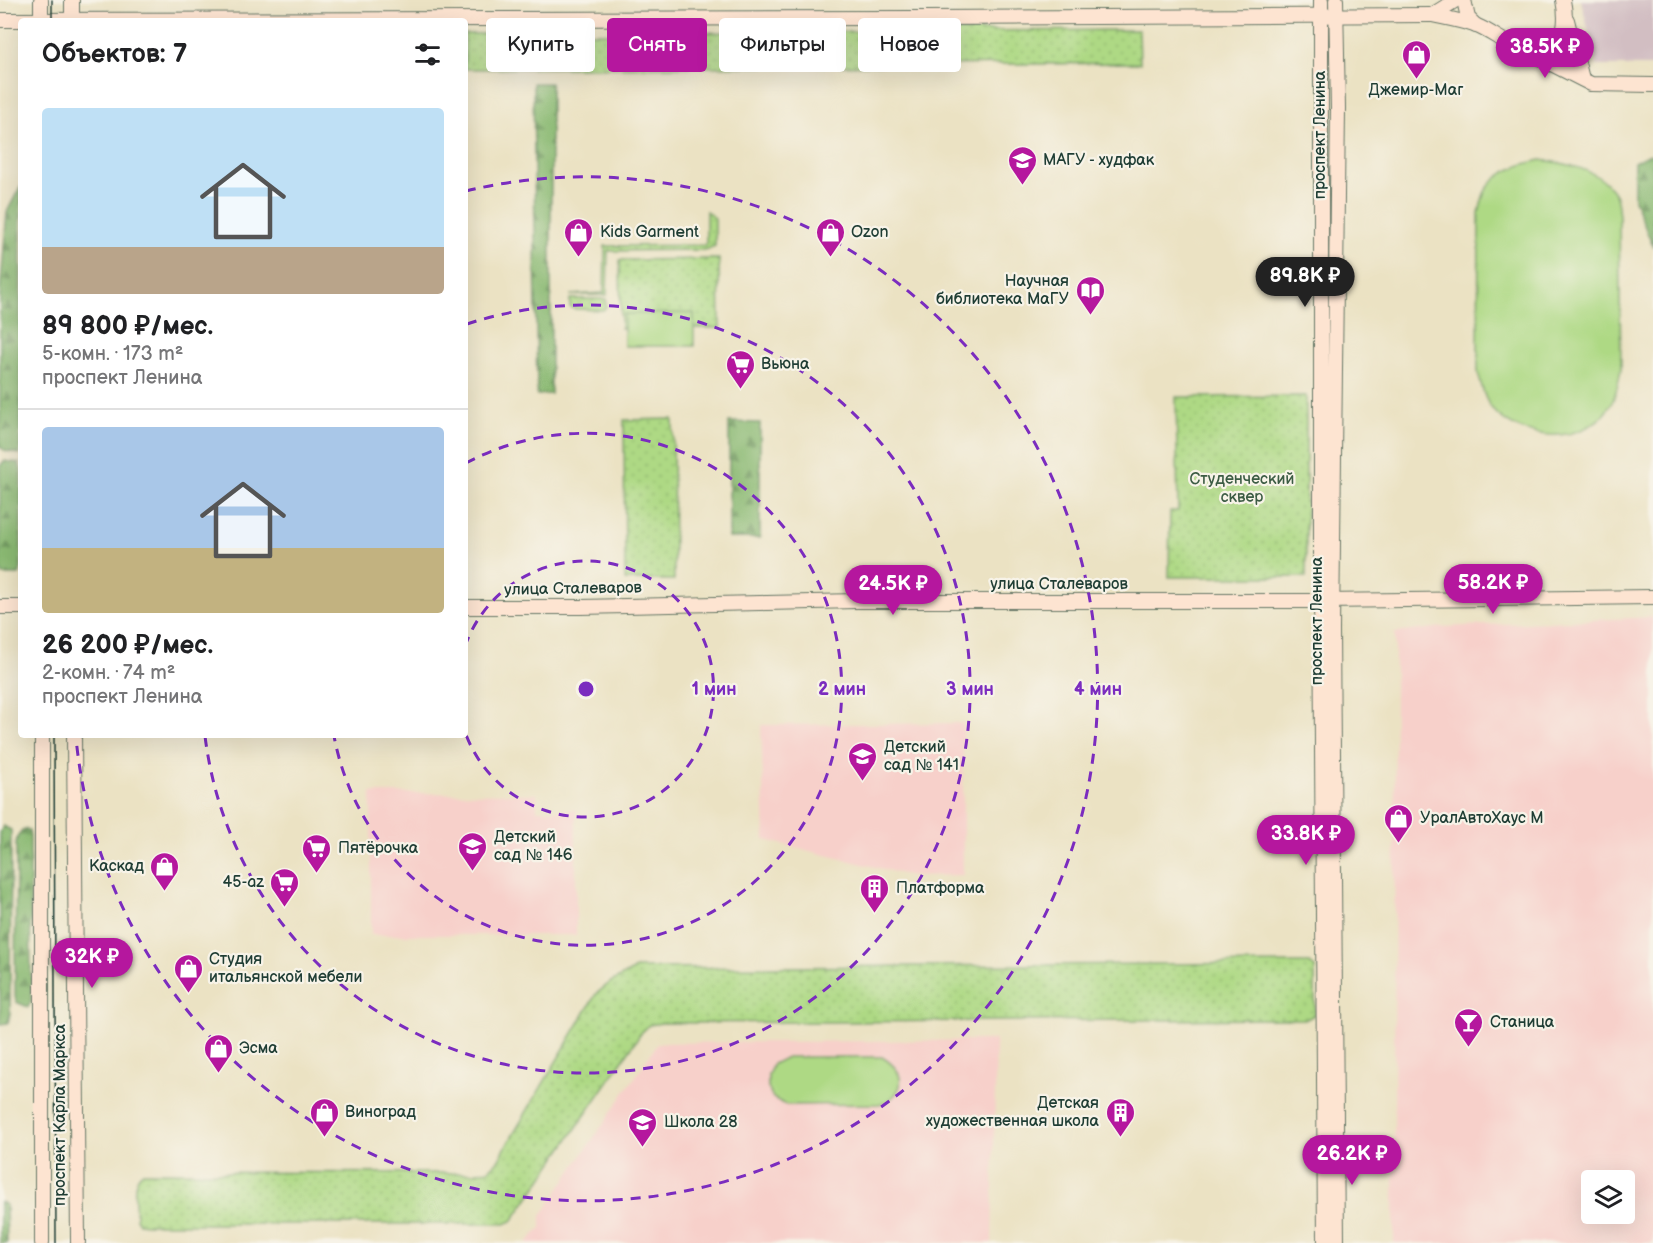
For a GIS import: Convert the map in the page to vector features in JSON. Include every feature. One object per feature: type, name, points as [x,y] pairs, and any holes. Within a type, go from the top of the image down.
[{"type":"main road","points":[[41,0],[41,18]]},
{"type":"main road","points":[[72,0],[72,18]]},
{"type":"main road","name":"проспект Ленина","points":[[1321,0],[1337,1243]]},
{"type":"main road","name":"проспект Ленина","points":[[1324,1243],[1327,600],[1338,108],[1336,0]]},
{"type":"main road","points":[[1432,15],[1456,0]]},
{"type":"main road","points":[[1464,0],[1468,18],[1476,26]]},
{"type":"main road","points":[[1563,0],[1586,82]]},
{"type":"main road","points":[[468,19],[1432,15],[1476,26],[1586,82],[1653,85]]},
{"type":"main road","points":[[1522,50],[1551,49],[1560,41],[1566,17]]},
{"type":"main road","points":[[0,20],[18,20]]},
{"type":"main road","name":"улица Сталеваров","points":[[468,607],[865,600],[1653,597]]},
{"type":"main road","points":[[0,607],[18,607]]},
{"type":"main road","name":"проспект Карла Маркса","points":[[42,738],[42,1243]]},
{"type":"main road","name":"проспект Карла Маркса","points":[[74,738],[78,1243]]},
{"type":"shaded area","points":[[1581,0],[1653,0],[1653,66],[1597,66]]},
{"type":"shaded area","points":[[1653,617],[1653,1243],[1394,1243],[1395,633],[1443,627]]},
{"type":"shaded area","name":"Детский сад № 141","points":[[963,723],[963,875],[911,876],[765,840],[761,725]]},
{"type":"shaded area","name":"Детский сад № 146","points":[[371,793],[537,794],[537,810],[576,810],[576,935],[371,935]]},
{"type":"shaded area","points":[[996,1040],[992,1243],[526,1243],[541,1228],[541,1216],[658,1043]]},
{"type":"green space","points":[[1139,30],[1140,63],[961,65],[961,31]]},
{"type":"green space","points":[[719,32],[719,67],[707,67],[707,33]]},
{"type":"green space","points":[[846,32],[858,32],[858,66],[846,66]]},
{"type":"green space","points":[[595,33],[607,33],[607,68],[595,68]]},
{"type":"green space","points":[[468,34],[486,34],[486,69],[468,69]]},
{"type":"green space","points":[[533,83],[551,83],[551,394],[537,395]]},
{"type":"green space","points":[[1650,154],[1653,156],[1653,247],[1634,199],[1634,162]]},
{"type":"green space","points":[[1541,160],[1571,165],[1600,178],[1615,195],[1619,216],[1621,370],[1613,400],[1608,409],[1597,421],[1568,434],[1536,433],[1520,429],[1506,421],[1488,403],[1478,373],[1479,213],[1483,198],[1491,183],[1503,173]]},
{"type":"green space","points":[[18,191],[18,454],[0,447],[0,295],[7,212]]},
{"type":"green space","points":[[706,211],[715,218],[715,246],[706,250],[608,251],[607,295],[570,295],[604,293],[605,246],[706,245]]},
{"type":"green space","points":[[719,259],[720,328],[621,328],[620,260]]},
{"type":"green space","points":[[570,299],[606,299],[606,307],[603,310],[574,309],[570,307]]},
{"type":"green space","points":[[694,313],[694,346],[624,346],[624,314]]},
{"type":"green space","name":"Студенческий сквер","points":[[1306,396],[1306,577],[1169,577],[1170,511],[1178,511],[1176,397]]},
{"type":"green space","points":[[673,419],[674,580],[625,580],[624,420]]},
{"type":"green space","points":[[729,422],[760,423],[760,538],[729,538]]},
{"type":"green space","points":[[4,461],[18,463],[18,575],[3,575],[0,568],[0,466]]},
{"type":"green space","points":[[3,826],[11,830],[10,1014],[8,1023],[0,1024],[0,833]]},
{"type":"green space","points":[[26,829],[29,830],[30,836],[31,1001],[28,1007],[16,1002],[15,996],[16,843],[19,834]]},
{"type":"green space","points":[[1310,963],[1315,968],[1315,1010],[1314,1015],[1307,1019],[662,1023],[649,1025],[518,1213],[512,1221],[505,1224],[146,1224],[139,1223],[136,1218],[135,1186],[143,1172],[472,1173],[488,1170],[497,1162],[596,994],[611,982],[637,968]]},
{"type":"green space","points":[[787,1057],[882,1057],[895,1068],[899,1075],[899,1087],[890,1099],[882,1104],[786,1105],[773,1098],[768,1087],[768,1075],[773,1064]]},
{"type":"green space","points":[[0,1202],[6,1205],[7,1243],[0,1243]]},
{"type":"tram line","points":[[52,0],[52,18]]},
{"type":"tram line","points":[[54,738],[56,1243]]},
{"type":"place","name":"Джемир-Маг","points":[[1416,80]]},
{"type":"place","name":"МАГУ - худфак","points":[[1022,186]]},
{"type":"place","name":"Kids Garment","points":[[579,258]]},
{"type":"place","name":"Ozon","points":[[830,258]]},
{"type":"place","name":"Научная библиотека МаГУ","points":[[1090,316]]},
{"type":"place","name":"Вьюна","points":[[740,390]]},
{"type":"place","name":"Детский сад № 141","points":[[863,782]]},
{"type":"place","name":"УралАвтоХаус М","points":[[1399,844]]},
{"type":"place","name":"Детский сад № 146","points":[[473,872]]},
{"type":"place","name":"Пятёрочка","points":[[317,874]]},
{"type":"place","name":"Каскад","points":[[165,892]]},
{"type":"place","name":"45-az","points":[[285,908]]},
{"type":"place","name":"Платформа","points":[[875,914]]},
{"type":"place","name":"Студия итальянской мебели","points":[[188,994]]},
{"type":"place","name":"Станица","points":[[1469,1048]]},
{"type":"place","name":"Эсма","points":[[218,1074]]},
{"type":"place","name":"Виноград","points":[[324,1138]]},
{"type":"place","name":"Детская художественная школа","points":[[1120,1138]]},
{"type":"place","name":"Школа 28","points":[[643,1148]]}]
